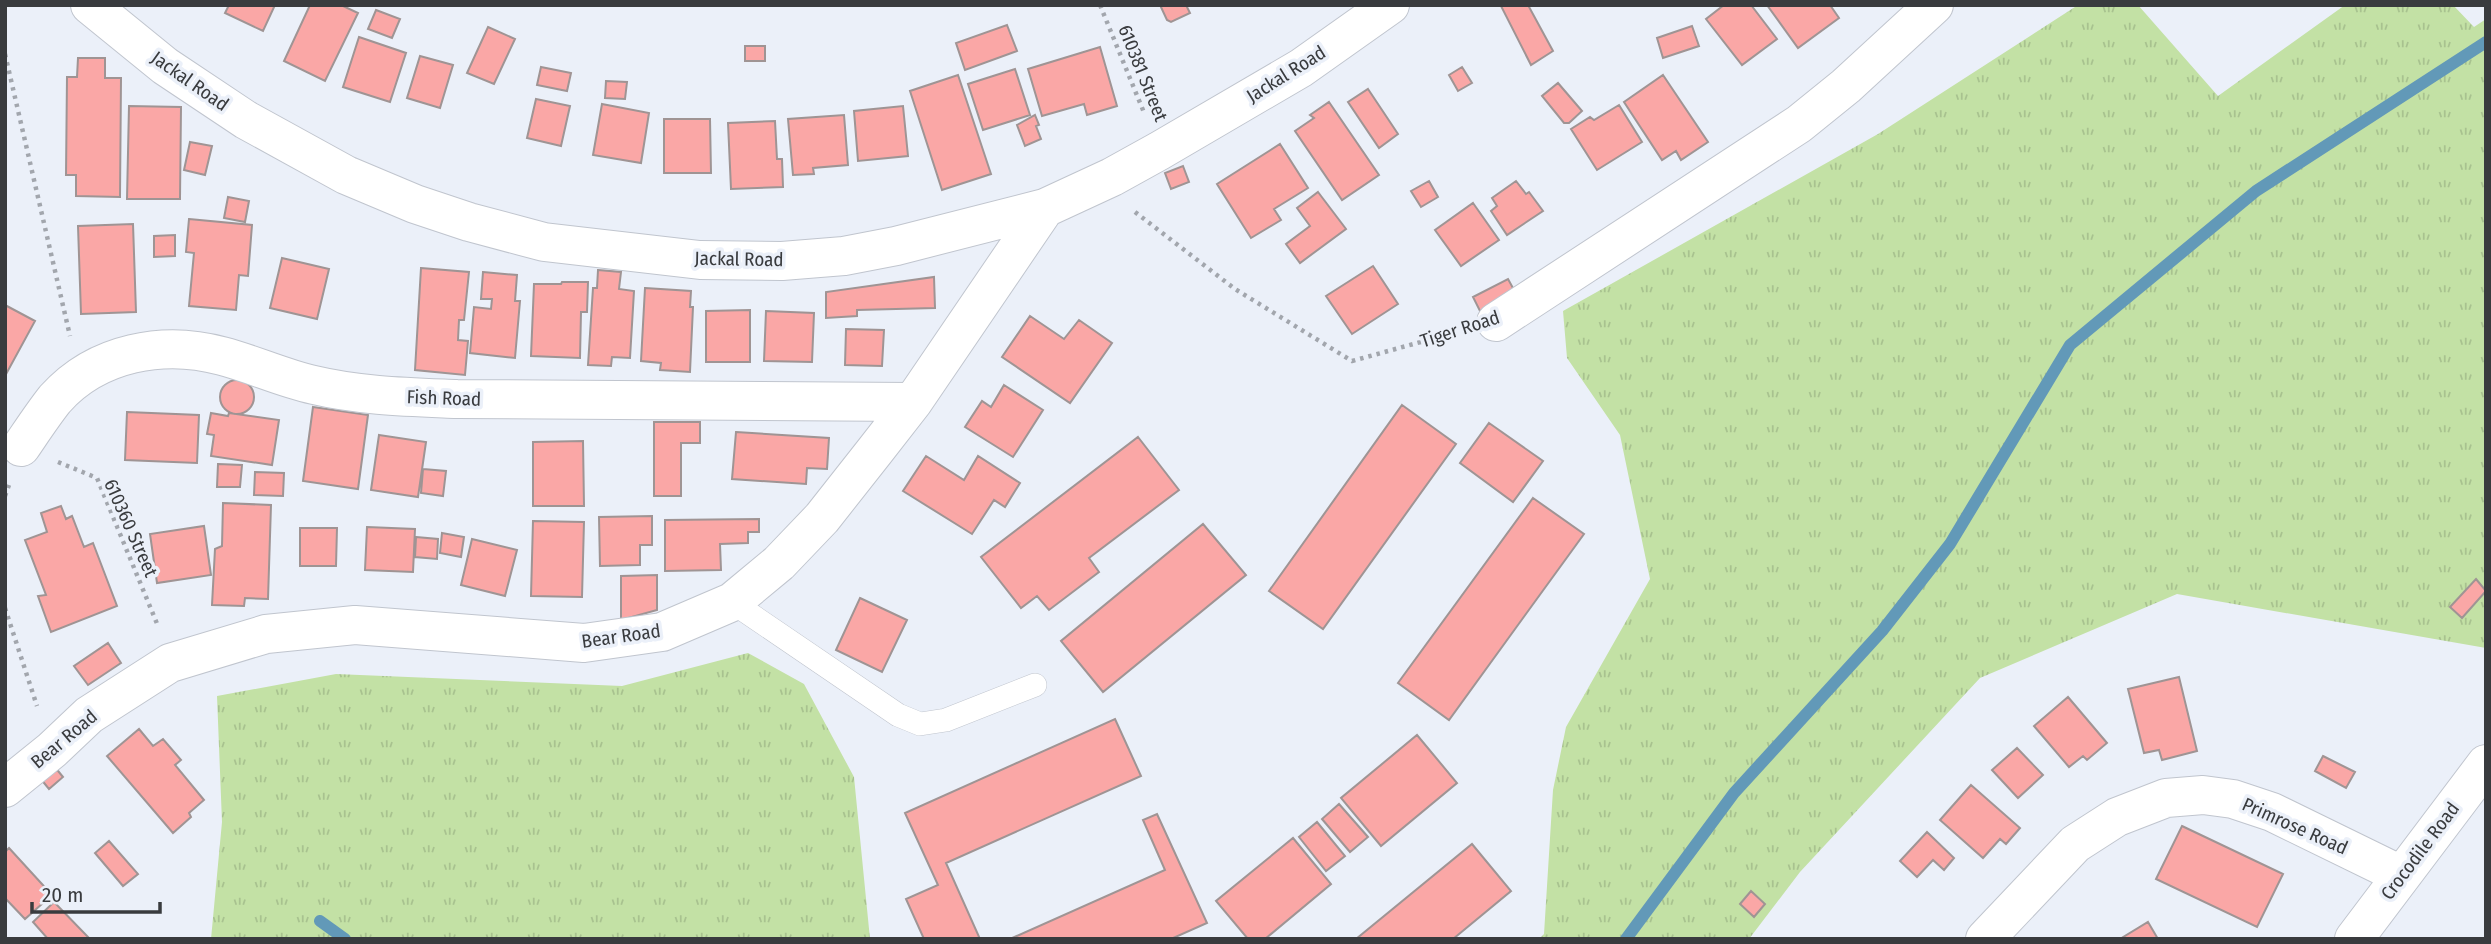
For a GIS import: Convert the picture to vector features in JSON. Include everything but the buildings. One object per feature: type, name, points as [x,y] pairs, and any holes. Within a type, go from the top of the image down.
[{"type":"street","name":"Jackal Road","points":[[90,5],[165,66],[289,145],[346,175],[415,204],[544,242],[701,260],[782,261],[844,256],[896,246],[1045,208],[1159,151],[1301,68],[1390,5]]},
{"type":"street","name":"Tiger Road","points":[[1496,322],[1799,124],[1846,86],[1934,5]]},
{"type":"street","name":"Bear Road","points":[[5,788],[52,750],[89,715],[173,662],[266,634],[355,625],[584,643],[662,632],[732,602],[779,563],[822,517],[913,402],[1045,208]]},
{"type":"street","name":"Fish Road","points":[[21,447],[56,398],[79,379],[103,364],[156,349],[180,348],[221,356],[312,385],[398,396],[471,399],[913,402]]},
{"type":"street","name":"Crocodile Road","points":[[2354,939],[2486,764]]},
{"type":"street","name":"Primrose Road","points":[[1985,939],[2076,844],[2117,817],[2166,798],[2203,795],[2233,799],[2272,812],[2401,875]]},
{"type":"lane","points":[[732,602],[862,693],[909,721],[933,724],[1035,685]]},
{"type":"path","name":"610381 Street","points":[[1100,5],[1159,151]]},
{"type":"path","points":[[5,54],[79,379]]},
{"type":"path","name":"Tiger Road","points":[[1098,183],[1235,289],[1352,361],[1496,322]]},
{"type":"path","name":"610360 Street","points":[[21,447],[97,478],[173,662]]},
{"type":"path","points":[[5,608],[52,750]]},
{"type":"green space","points":[[2078,5],[2138,5],[2218,96],[2345,5],[2453,5],[2474,27],[2486,19],[2486,648],[2177,594],[1980,678],[1800,872],[1749,939],[1539,939],[1544,934],[1553,790],[1566,727],[1650,579],[1620,435],[1567,358],[1563,311],[1878,134]]},
{"type":"green space","points":[[748,653],[804,684],[854,777],[870,939],[211,939],[222,822],[217,696],[336,674],[622,686]]},
{"type":"waterway","points":[[1626,939],[1734,793],[1882,631],[1950,544],[2070,345],[2256,191],[2486,42]]},
{"type":"waterway","points":[[320,921],[345,939]]}]
